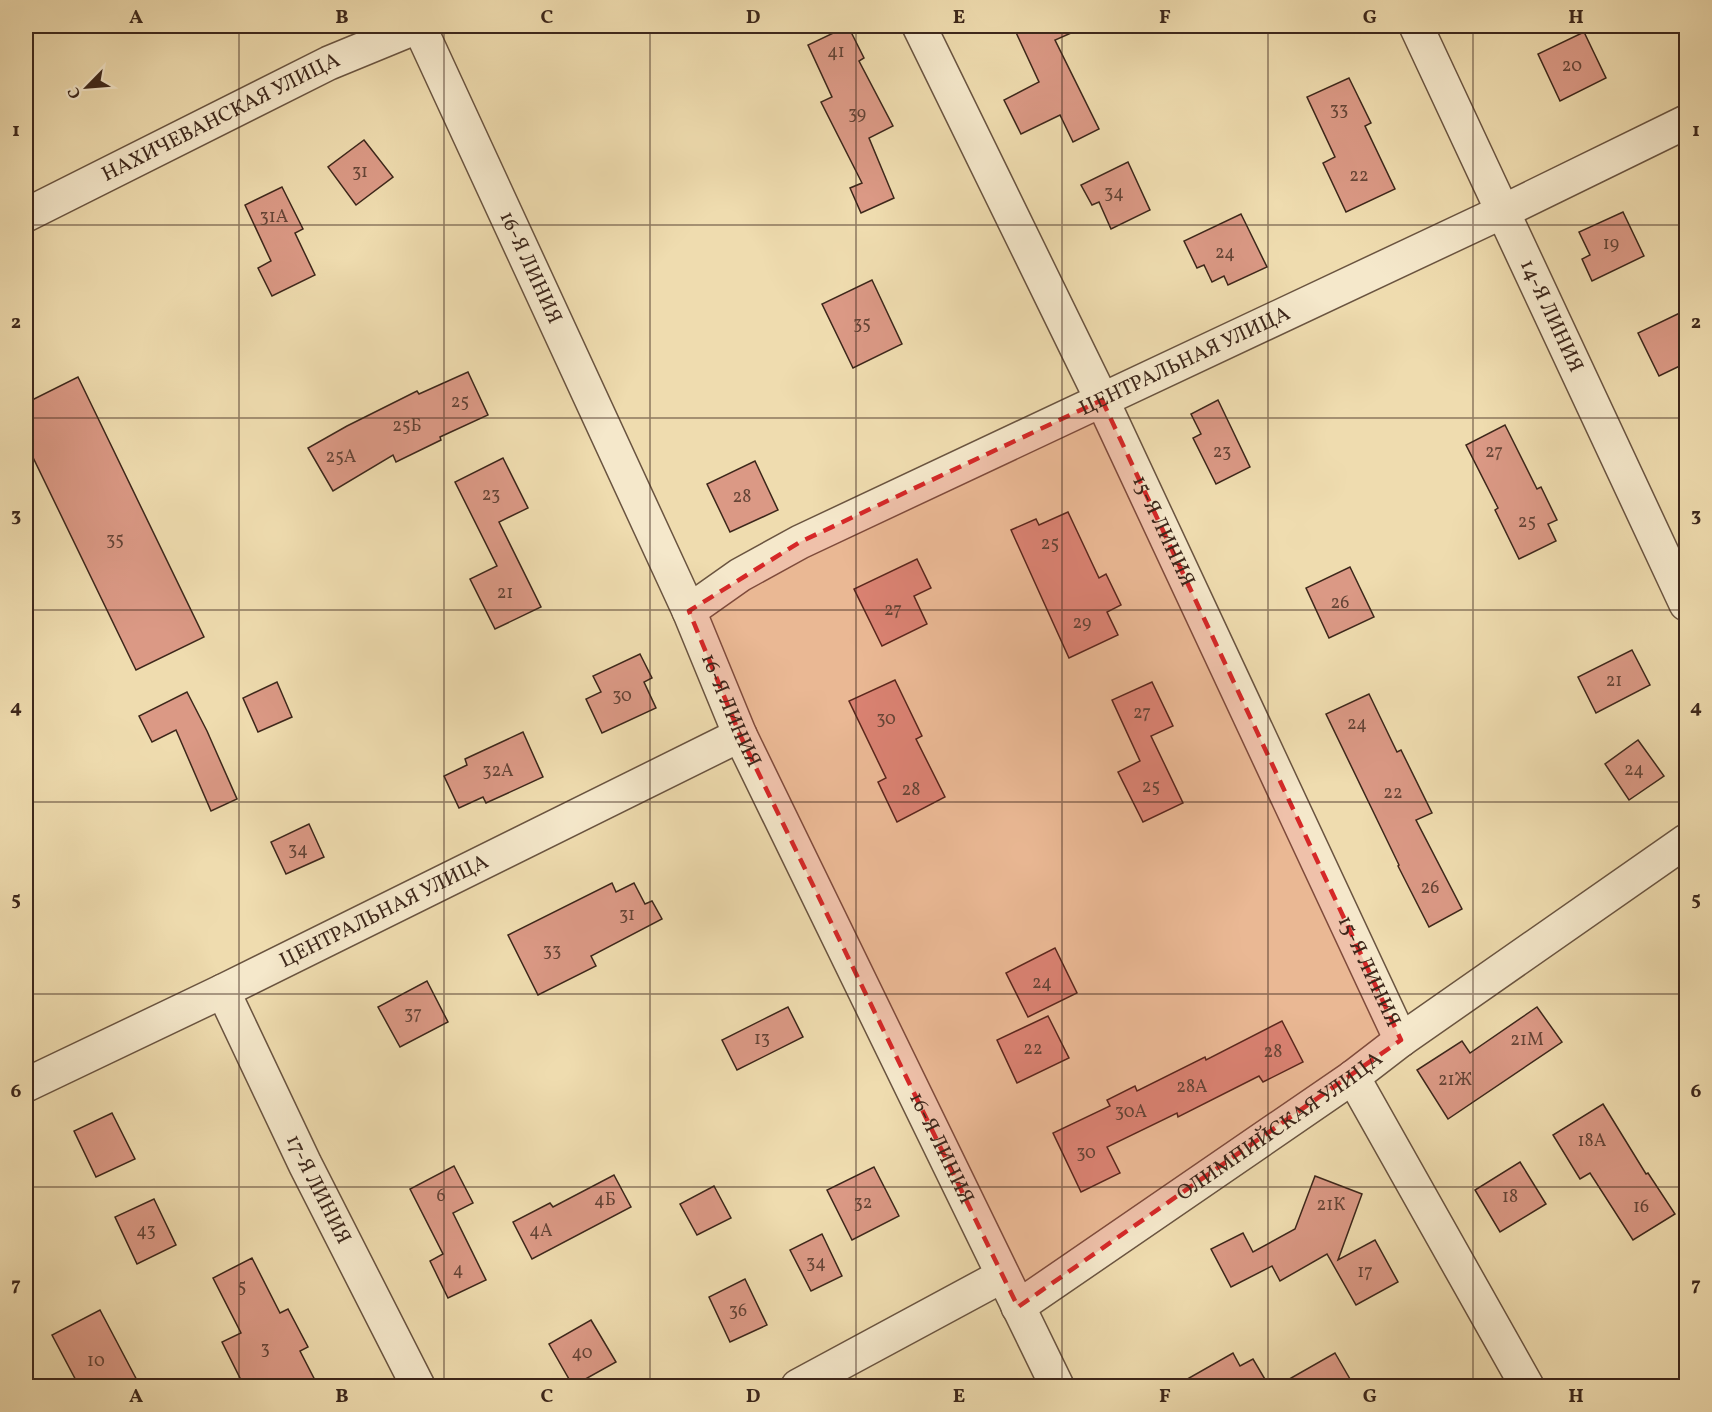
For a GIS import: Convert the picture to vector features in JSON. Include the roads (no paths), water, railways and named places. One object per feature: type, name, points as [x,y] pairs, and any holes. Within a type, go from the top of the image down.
[{"type":"street","name":"НАХИЧЕВАНСКАЯ УЛИЦА","points":[[26,214],[329,63],[418,26]]},
{"type":"street","name":"16-Я ЛИНИЯ","points":[[418,26],[689,611],[740,735],[1057,1386]]},
{"type":"street","name":"15-Я ЛИНИЯ","points":[[919,26],[1102,400],[1401,1040]]},
{"type":"street","name":"14-Я ЛИНИЯ","points":[[1416,26],[1686,604]]},
{"type":"street","name":"ЦЕНТРАЛЬНАЯ УЛИЦА","points":[[689,611],[740,575],[800,542],[1504,211],[1686,122]]},
{"type":"street","name":"ЦЕНТРАЛЬНАЯ УЛИЦА","points":[[26,1085],[223,991],[740,735]]},
{"type":"street","name":"ОЛИМПИЙСКАЯ УЛИЦА","points":[[1018,1307],[1353,1077],[1401,1040],[1686,841]]},
{"type":"street","name":"17-Я ЛИНИЯ","points":[[223,991],[304,1164],[418,1386]]},
{"type":"street","points":[[1353,1077],[1527,1386]]},
{"type":"street","points":[[798,1386],[1002,1276]]}]
